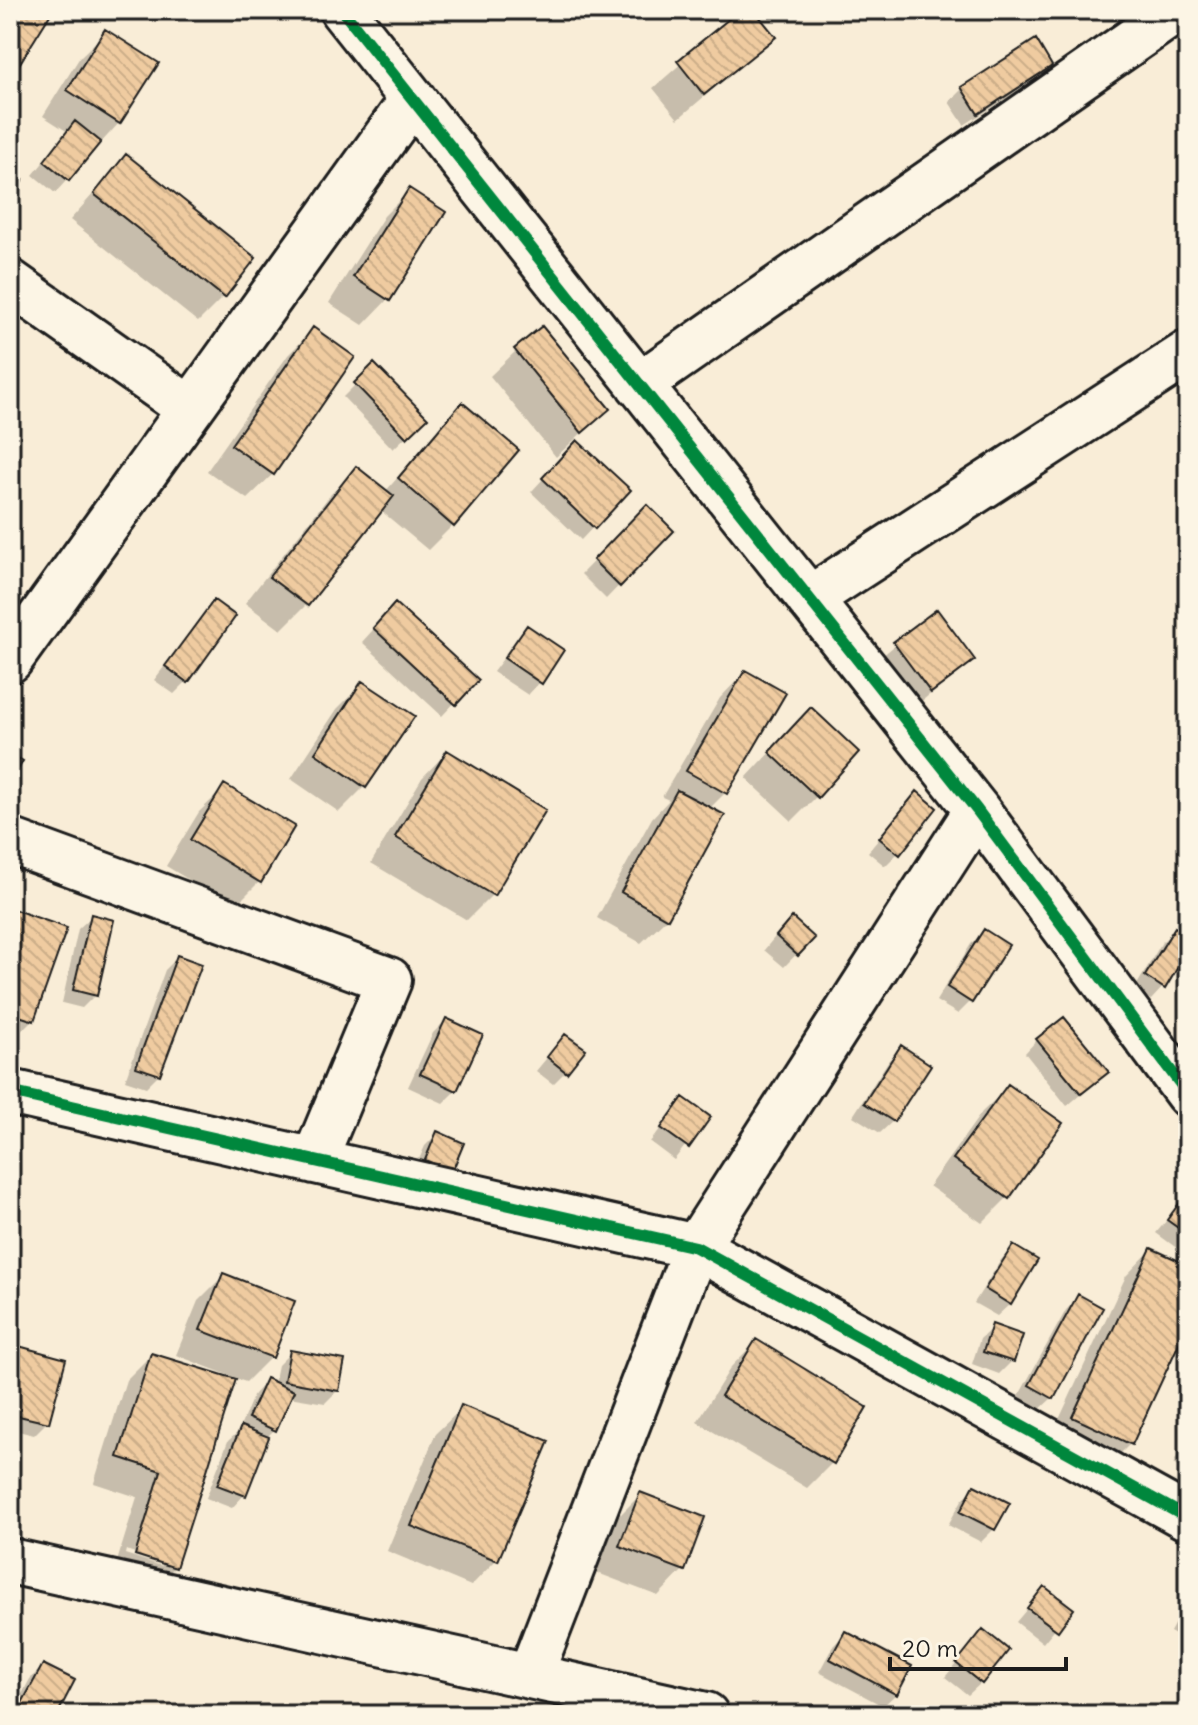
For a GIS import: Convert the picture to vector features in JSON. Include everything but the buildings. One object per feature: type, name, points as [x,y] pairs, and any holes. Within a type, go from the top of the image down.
[{"type":"street","points":[[342,10],[977,810],[1188,1094]]},
{"type":"street","points":[[639,385],[1177,10]]},
{"type":"street","points":[[10,660],[413,99]]},
{"type":"street","points":[[10,282],[190,409]]},
{"type":"street","points":[[809,599],[1188,353]]},
{"type":"street","points":[[530,1676],[696,1247],[977,810]]},
{"type":"street","points":[[10,841],[389,980],[314,1161]]},
{"type":"street","points":[[10,1092],[696,1247],[1188,1518]]},
{"type":"street","points":[[10,1561],[530,1676],[624,1706],[706,1715]]},
{"type":"cycle path","points":[[342,10],[977,810],[1188,1094]]},
{"type":"cycle path","points":[[10,1092],[696,1247],[1188,1518]]}]
